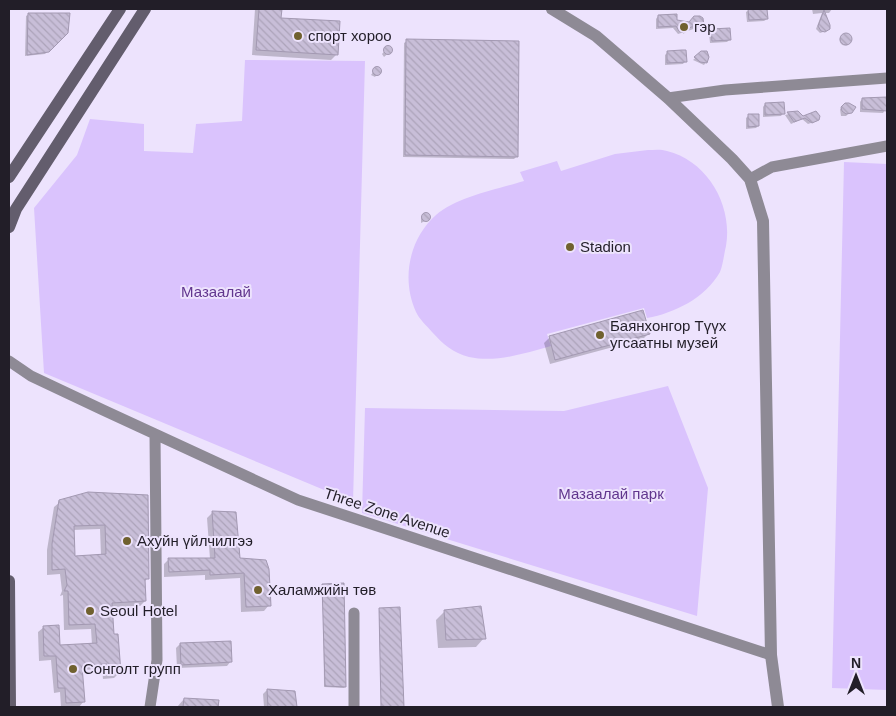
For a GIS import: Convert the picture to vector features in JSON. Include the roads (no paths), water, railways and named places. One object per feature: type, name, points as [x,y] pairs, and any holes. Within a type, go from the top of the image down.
[{"type":"main road","points":[[9,177],[120,9]]},
{"type":"main road","points":[[9,227],[16,209],[145,9]]},
{"type":"main road","points":[[9,581],[10,707]]},
{"type":"street","points":[[552,9],[596,36],[668,98],[732,159],[750,179],[763,221],[772,655],[778,707]]},
{"type":"street","points":[[668,98],[725,90],[887,78]]},
{"type":"street","points":[[750,179],[772,167],[887,146]]},
{"type":"street","name":"Three Zone Avenue","points":[[9,361],[31,376],[298,500],[772,655]]},
{"type":"street","points":[[150,707],[157,660],[155,434]]},
{"type":"street","points":[[354,613],[354,707]]},
{"type":"place","name":"гэр","points":[[684,27]]},
{"type":"place","name":"спорт хороо","points":[[298,36]]},
{"type":"place","name":"Stadion","points":[[570,247]]},
{"type":"place","name":"Баянхонгор Түүх угсаатны музей","points":[[600,335]]},
{"type":"place","name":"Ахуйн үйлчилгээ","points":[[127,541]]},
{"type":"place","name":"Халамжийн төв","points":[[258,590]]},
{"type":"place","name":"Seoul Hotel","points":[[90,611]]},
{"type":"place","name":"Сонголт групп","points":[[73,669]]},
{"type":"park label","name":"Мазаалай","points":[[216,292]]},
{"type":"park label","name":"Мазаалай парк","points":[[611,494]]}]
